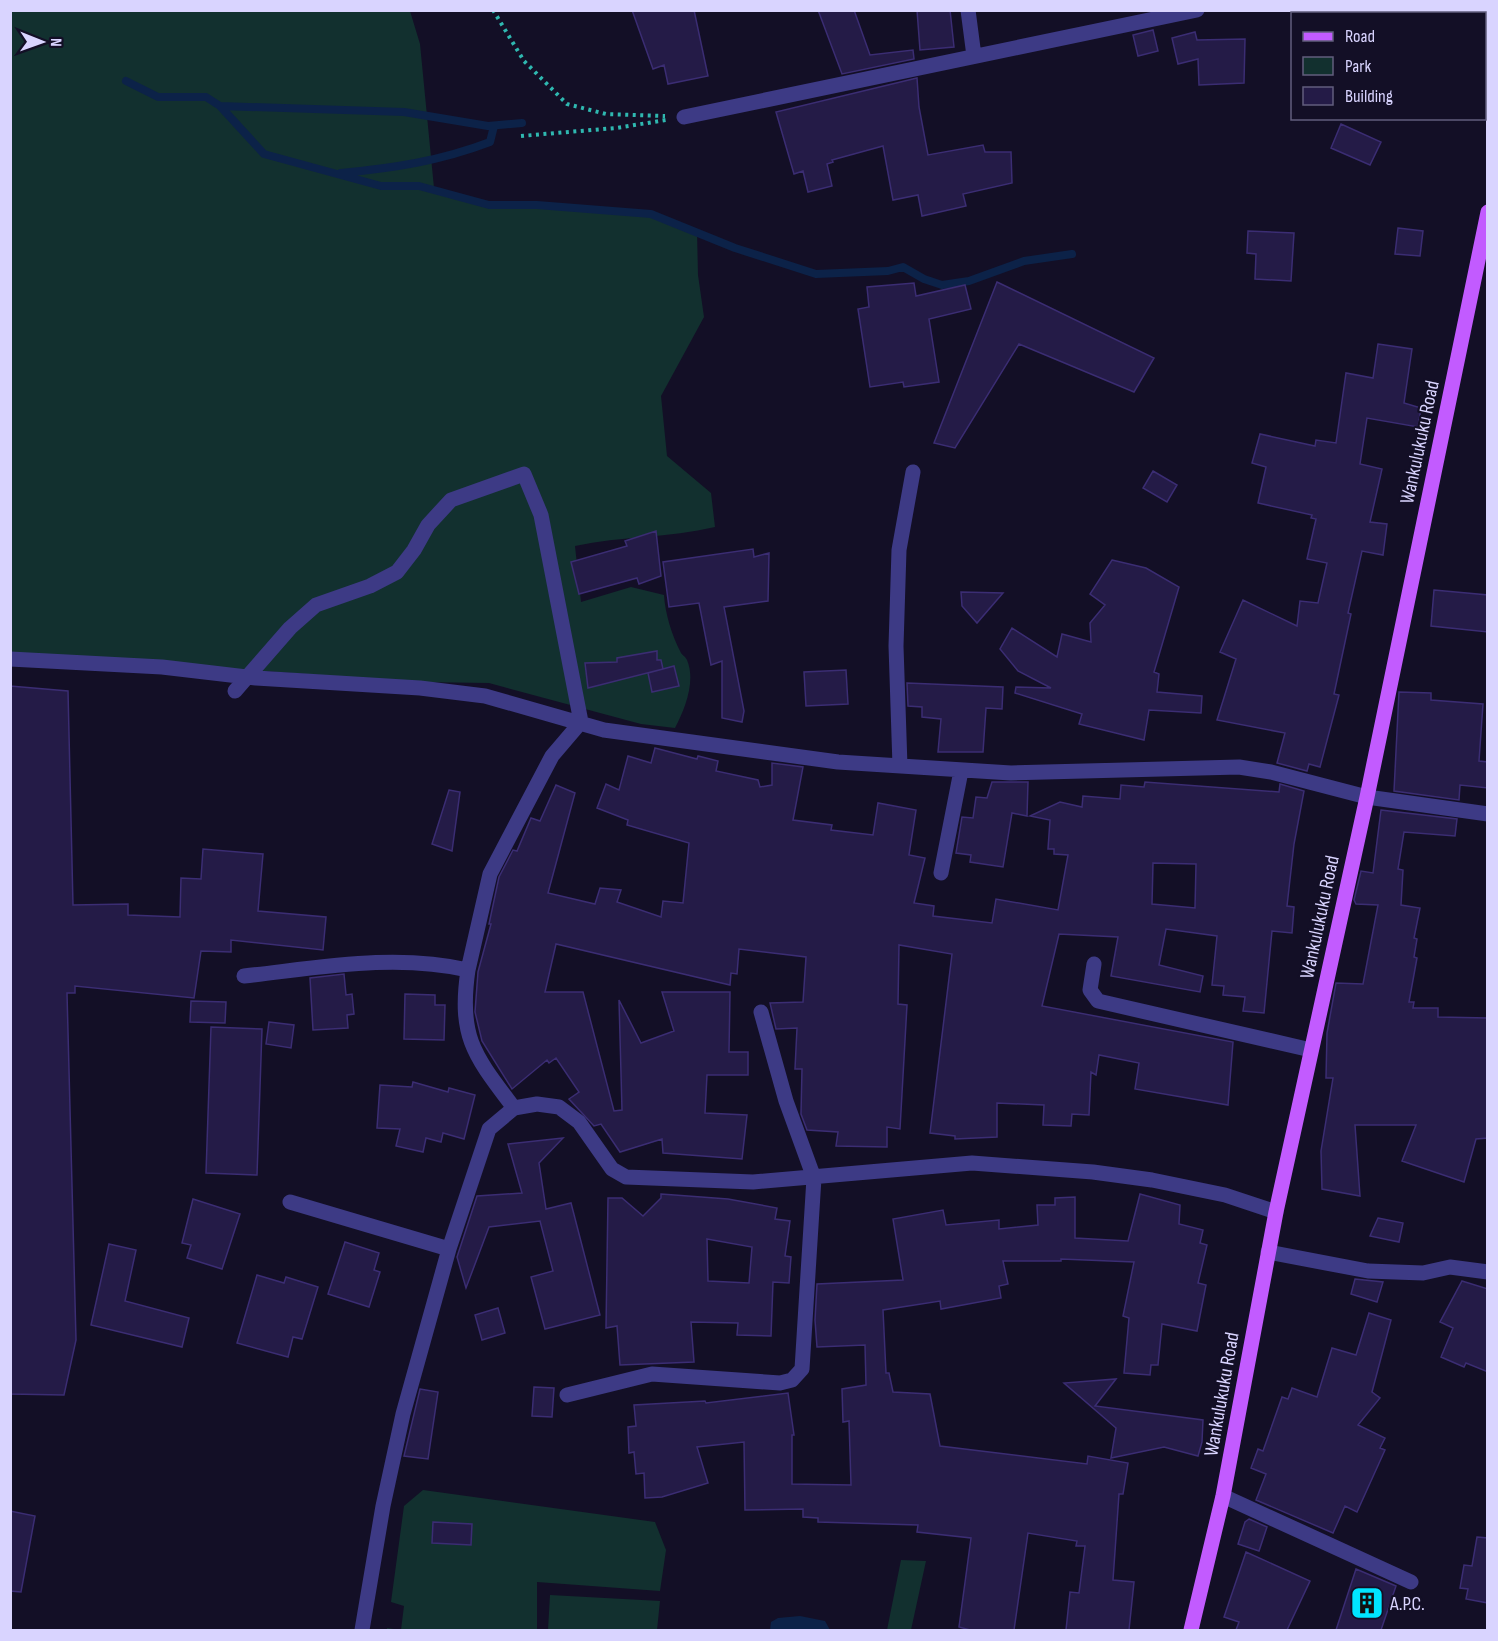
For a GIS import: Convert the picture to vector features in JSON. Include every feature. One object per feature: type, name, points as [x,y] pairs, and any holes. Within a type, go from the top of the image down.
[{"type":"main road","name":"Wankulukuku Road","points":[[1191,1630],[1223,1496],[1276,1212],[1367,797],[1488,212]]},
{"type":"street","points":[[968,10],[974,56]]},
{"type":"street","points":[[684,117],[1197,10]]},
{"type":"street","points":[[900,766],[896,646],[899,550],[913,472]]},
{"type":"street","points":[[235,691],[290,628],[316,605],[370,586],[397,572],[414,550],[428,525],[451,501],[524,474],[541,515],[581,722]]},
{"type":"street","points":[[10,658],[162,667],[248,677],[420,688],[485,696],[616,731],[838,762],[1011,773],[1239,767],[1271,772],[1367,797],[1488,814]]},
{"type":"street","points":[[514,1108],[471,1046],[465,1026],[468,970],[490,874],[552,756],[581,722]]},
{"type":"street","points":[[941,873],[961,771]]},
{"type":"street","points":[[244,976],[366,962],[439,964],[468,970]]},
{"type":"street","points":[[1094,964],[1090,990],[1098,1001],[1311,1050]]},
{"type":"street","points":[[567,1395],[652,1374],[780,1383],[792,1380],[804,1363],[814,1178],[786,1101],[761,1012]]},
{"type":"street","points":[[362,1630],[403,1414],[449,1249],[489,1129],[514,1108],[537,1104],[559,1107],[569,1112],[579,1122],[612,1169],[626,1177],[742,1182],[814,1178],[972,1163],[1093,1172],[1152,1180],[1225,1195],[1276,1212]]},
{"type":"street","points":[[290,1202],[449,1249]]},
{"type":"street","points":[[1268,1252],[1368,1270],[1423,1273],[1450,1267],[1488,1272]]},
{"type":"street","points":[[1223,1496],[1411,1582]]},
{"type":"path","points":[[493,10],[524,62],[567,104],[606,114],[684,117]]},
{"type":"path","points":[[521,136],[616,128],[684,117]]},
{"type":"green space","points":[[10,11],[410,11],[420,44],[434,188],[489,205],[537,205],[651,214],[697,231],[698,275],[704,317],[661,396],[667,456],[711,493],[715,527],[575,546],[581,602],[631,587],[664,595],[670,624],[681,653],[687,660],[690,677],[686,704],[675,728],[641,724],[489,683],[418,682],[11,653]]},
{"type":"green space","points":[[423,1490],[655,1522],[666,1550],[660,1591],[537,1582],[537,1630],[401,1630],[404,1606],[391,1602],[404,1506]]},
{"type":"green space","points":[[901,1560],[926,1561],[911,1630],[887,1630]]},
{"type":"green space","points":[[550,1595],[660,1601],[657,1630],[548,1630]]},
{"type":"water","points":[[800,1616],[825,1621],[830,1630],[770,1630],[771,1622],[778,1618]]},
{"type":"building","points":[[632,10],[694,10],[708,76],[668,84],[664,65],[653,69]]},
{"type":"building","points":[[818,10],[854,10],[870,55],[913,50],[914,59],[842,74]]},
{"type":"building","points":[[917,10],[950,10],[954,47],[920,50]]},
{"type":"building","points":[[1153,30],[1158,51],[1138,56],[1133,35]]},
{"type":"building","points":[[1195,32],[1197,40],[1245,39],[1244,83],[1199,85],[1198,59],[1178,64],[1172,38]]},
{"type":"building","points":[[917,78],[919,107],[928,155],[983,145],[985,152],[1011,152],[1012,183],[963,194],[966,206],[922,216],[918,195],[893,200],[883,146],[832,160],[833,162],[827,164],[832,186],[808,192],[803,171],[794,174],[776,112]]},
{"type":"building","points":[[1341,124],[1381,142],[1370,165],[1331,148]]},
{"type":"building","points":[[1398,228],[1423,231],[1420,256],[1395,254]]},
{"type":"building","points":[[1248,231],[1294,233],[1291,281],[1255,279],[1256,254],[1247,253]]},
{"type":"building","points":[[997,282],[1154,358],[1134,392],[1019,344],[955,448],[934,443]]},
{"type":"building","points":[[914,283],[916,296],[965,285],[971,309],[929,319],[939,382],[904,387],[903,382],[870,387],[858,309],[869,307],[867,287]]},
{"type":"building","points":[[1378,344],[1412,349],[1404,403],[1421,408],[1418,427],[1367,418],[1360,464],[1382,469],[1370,522],[1387,524],[1383,555],[1362,551],[1348,613],[1351,614],[1334,694],[1339,695],[1320,767],[1309,764],[1307,771],[1277,763],[1285,733],[1217,720],[1236,659],[1220,652],[1243,600],[1297,626],[1300,601],[1318,603],[1327,563],[1307,559],[1316,519],[1311,518],[1312,515],[1258,503],[1266,467],[1252,463],[1260,434],[1315,446],[1316,440],[1336,443],[1346,373],[1373,378]]},
{"type":"building","points":[[1153,471],[1177,485],[1167,502],[1143,488]]},
{"type":"building","points":[[656,531],[661,576],[639,584],[637,578],[579,594],[571,562],[627,546],[625,541]]},
{"type":"building","points":[[753,549],[754,557],[769,553],[768,601],[724,607],[744,711],[742,722],[722,718],[722,661],[711,665],[699,603],[669,607],[663,562]]},
{"type":"building","points":[[1112,560],[1146,568],[1179,587],[1154,672],[1159,674],[1157,692],[1202,696],[1201,713],[1149,710],[1144,740],[1079,724],[1082,714],[1015,693],[1016,687],[1051,688],[1018,671],[1000,649],[1012,628],[1057,657],[1062,634],[1091,642],[1090,623],[1105,605],[1090,594]]},
{"type":"building","points":[[1434,590],[1488,595],[1488,632],[1431,626]]},
{"type":"building","points":[[961,592],[1003,593],[977,623],[962,606]]},
{"type":"building","points":[[657,651],[657,660],[661,660],[663,669],[588,688],[585,663],[617,662],[617,658]]},
{"type":"building","points":[[674,666],[679,686],[652,692],[648,673]]},
{"type":"building","points":[[846,670],[848,704],[806,706],[804,672]]},
{"type":"building","points":[[907,683],[1003,687],[1002,709],[986,708],[983,752],[938,752],[941,719],[922,717],[922,707],[908,706]]},
{"type":"building","points":[[10,686],[68,691],[73,905],[128,904],[128,915],[180,917],[181,878],[201,879],[203,849],[263,854],[258,911],[326,917],[323,950],[231,940],[231,952],[201,951],[194,998],[75,986],[75,993],[67,993],[76,1340],[64,1395],[10,1394]]},
{"type":"building","points":[[1399,692],[1431,693],[1431,700],[1483,704],[1479,761],[1488,762],[1488,788],[1460,785],[1459,800],[1394,791]]},
{"type":"building","points":[[655,748],[697,759],[698,756],[718,761],[716,771],[758,780],[760,787],[772,785],[772,763],[803,767],[793,820],[832,825],[831,830],[873,835],[878,803],[916,810],[909,855],[925,858],[914,903],[934,906],[933,916],[992,923],[996,899],[1058,910],[1068,855],[1054,854],[1054,849],[1048,849],[1050,820],[1030,816],[1060,802],[1082,807],[1083,796],[1120,799],[1121,785],[1144,787],[1145,782],[1279,792],[1280,784],[1304,791],[1294,844],[1287,906],[1294,907],[1292,933],[1272,931],[1264,1013],[1243,1011],[1245,997],[1223,995],[1224,986],[1212,985],[1217,936],[1166,929],[1159,965],[1203,976],[1200,992],[1111,976],[1118,937],[1059,934],[1042,1006],[1233,1042],[1228,1105],[1135,1089],[1139,1063],[1099,1055],[1096,1075],[1091,1072],[1089,1115],[1072,1114],[1071,1126],[1043,1125],[1044,1105],[997,1103],[997,1137],[955,1139],[955,1136],[930,1133],[952,954],[899,945],[898,1004],[907,1005],[900,1129],[887,1127],[887,1147],[836,1146],[838,1132],[807,1130],[801,1114],[802,1069],[795,1069],[797,1028],[776,1029],[770,1003],[803,1002],[806,957],[739,949],[737,974],[731,973],[730,985],[556,944],[545,992],[583,992],[614,1111],[622,1110],[619,1000],[641,1043],[674,1031],[662,992],[730,992],[729,1052],[748,1052],[748,1075],[707,1075],[705,1113],[747,1115],[742,1159],[663,1153],[662,1139],[620,1152],[601,1124],[594,1126],[569,1099],[579,1092],[556,1058],[549,1063],[547,1060],[512,1089],[482,1041],[475,1012],[478,972],[491,924],[489,924],[499,877],[513,850],[517,851],[531,818],[540,821],[556,785],[575,793],[548,893],[595,904],[600,888],[621,890],[617,902],[661,917],[663,901],[683,903],[689,843],[627,825],[628,820],[597,808],[606,784],[619,790],[628,756],[651,763]],"holes":[[[1153,863],[1196,864],[1195,908],[1152,904]]]},
{"type":"building","points":[[992,782],[1028,782],[1027,816],[1012,813],[1003,867],[970,862],[971,855],[956,853],[962,817],[973,818],[976,797],[987,798]]},
{"type":"building","points":[[449,790],[460,792],[452,851],[432,844]]},
{"type":"building","points":[[1381,810],[1457,819],[1455,836],[1404,832],[1398,869],[1403,870],[1401,905],[1420,908],[1414,938],[1417,939],[1414,957],[1417,958],[1409,1002],[1414,1002],[1413,1008],[1438,1008],[1438,1017],[1488,1018],[1488,1138],[1476,1139],[1464,1182],[1402,1161],[1416,1125],[1355,1125],[1360,1196],[1322,1189],[1321,1151],[1333,1078],[1326,1078],[1327,1033],[1336,983],[1363,984],[1378,905],[1356,904],[1354,900],[1361,871],[1373,873]]},
{"type":"building","points":[[344,974],[346,995],[352,994],[354,1014],[347,1015],[348,1028],[313,1030],[310,978]]},
{"type":"building","points":[[405,994],[435,995],[435,1005],[445,1005],[444,1040],[404,1039]]},
{"type":"building","points":[[191,1001],[226,1002],[225,1023],[190,1022]]},
{"type":"building","points":[[269,1022],[294,1025],[291,1048],[266,1044]]},
{"type":"building","points":[[211,1027],[262,1029],[257,1175],[206,1173]]},
{"type":"building","points":[[413,1082],[448,1092],[449,1088],[475,1095],[464,1139],[443,1133],[441,1142],[426,1138],[423,1152],[396,1146],[400,1129],[377,1128],[380,1085],[412,1087]]},
{"type":"building","points":[[563,1138],[539,1163],[546,1209],[571,1203],[600,1315],[545,1329],[531,1277],[553,1271],[540,1221],[489,1227],[466,1288],[457,1257],[477,1196],[522,1193],[508,1144]]},
{"type":"building","points":[[661,1194],[728,1199],[777,1208],[775,1219],[790,1221],[785,1256],[791,1257],[789,1283],[773,1282],[771,1336],[737,1335],[738,1323],[691,1322],[694,1362],[620,1365],[617,1326],[606,1328],[608,1198],[622,1198],[643,1216],[661,1198]],"holes":[[[707,1239],[752,1247],[749,1283],[708,1281]]]},
{"type":"building","points":[[1140,1194],[1180,1205],[1179,1224],[1203,1230],[1200,1243],[1207,1245],[1198,1283],[1206,1285],[1197,1331],[1162,1324],[1158,1365],[1151,1365],[1150,1375],[1124,1373],[1129,1318],[1123,1316],[1134,1262],[1061,1259],[1061,1261],[1003,1261],[1008,1284],[999,1286],[1001,1298],[941,1309],[940,1301],[883,1310],[886,1373],[889,1373],[893,1392],[930,1394],[940,1446],[1087,1464],[1088,1456],[1128,1463],[1123,1494],[1119,1494],[1113,1580],[1134,1582],[1129,1630],[1066,1630],[1070,1592],[1079,1593],[1085,1546],[1076,1546],[1077,1541],[1028,1533],[1014,1630],[970,1630],[959,1627],[971,1538],[917,1532],[918,1525],[818,1522],[818,1518],[803,1517],[803,1509],[745,1510],[744,1442],[697,1447],[708,1483],[662,1497],[645,1498],[644,1473],[636,1474],[634,1452],[629,1453],[628,1427],[636,1426],[634,1405],[705,1401],[706,1403],[788,1393],[794,1435],[792,1435],[792,1484],[851,1485],[849,1421],[843,1422],[842,1389],[866,1385],[865,1345],[817,1347],[815,1320],[817,1284],[903,1280],[893,1219],[943,1210],[946,1225],[999,1220],[999,1229],[1038,1225],[1037,1205],[1055,1205],[1055,1198],[1075,1197],[1075,1238],[1128,1241]]},
{"type":"building","points":[[193,1199],[240,1214],[222,1269],[187,1258],[191,1245],[182,1243]]},
{"type":"building","points":[[1378,1218],[1403,1223],[1399,1242],[1370,1236]]},
{"type":"building","points":[[345,1242],[379,1253],[374,1270],[380,1272],[369,1307],[328,1294]]},
{"type":"building","points":[[109,1244],[136,1250],[125,1301],[189,1318],[182,1347],[91,1325]]},
{"type":"building","points":[[257,1275],[284,1283],[286,1277],[318,1287],[302,1339],[293,1337],[288,1357],[237,1343]]},
{"type":"building","points":[[1355,1279],[1383,1282],[1377,1302],[1351,1294]]},
{"type":"building","points":[[1462,1281],[1488,1289],[1488,1372],[1466,1363],[1464,1367],[1441,1357],[1453,1328],[1440,1322]]},
{"type":"building","points":[[498,1308],[505,1333],[482,1340],[475,1315]]},
{"type":"building","points":[[1369,1313],[1391,1320],[1372,1392],[1380,1398],[1358,1425],[1385,1438],[1380,1448],[1385,1450],[1357,1512],[1345,1506],[1333,1533],[1256,1500],[1266,1474],[1251,1468],[1258,1449],[1263,1451],[1282,1397],[1288,1399],[1292,1388],[1317,1397],[1332,1348],[1356,1355]]},
{"type":"building","points":[[1116,1379],[1095,1406],[1203,1420],[1202,1442],[1198,1456],[1164,1447],[1111,1458],[1116,1428],[1064,1383]]},
{"type":"building","points":[[534,1387],[554,1388],[552,1417],[532,1416]]},
{"type":"building","points":[[420,1389],[438,1392],[428,1459],[404,1456]]},
{"type":"building","points":[[10,1511],[35,1516],[21,1592],[10,1591]]},
{"type":"building","points":[[1249,1519],[1267,1527],[1259,1551],[1238,1544],[1245,1522]]},
{"type":"building","points":[[433,1522],[472,1524],[471,1545],[432,1543]]},
{"type":"building","points":[[1477,1537],[1488,1538],[1488,1603],[1466,1599],[1468,1589],[1460,1588],[1464,1565],[1472,1566]]},
{"type":"building","points":[[1246,1552],[1310,1581],[1287,1630],[1236,1630],[1239,1622],[1224,1617]]},
{"type":"building","name":"A.P.C.","points":[[1356,1569],[1396,1586],[1381,1630],[1336,1630]]},
{"type":"waterway","points":[[126,81],[158,97],[206,97],[220,106],[404,112],[488,126],[522,123]]},
{"type":"waterway","points":[[220,106],[264,154],[381,186],[419,186],[489,205],[537,205],[651,214],[735,248],[816,274],[888,271],[903,267],[924,279],[942,285],[969,281],[1024,261],[1072,254]]},
{"type":"waterway","points":[[341,173],[417,163],[471,149],[490,142],[494,126]]},
{"type":"place","name":"A.P.C.","points":[[1367,1603]]}]
